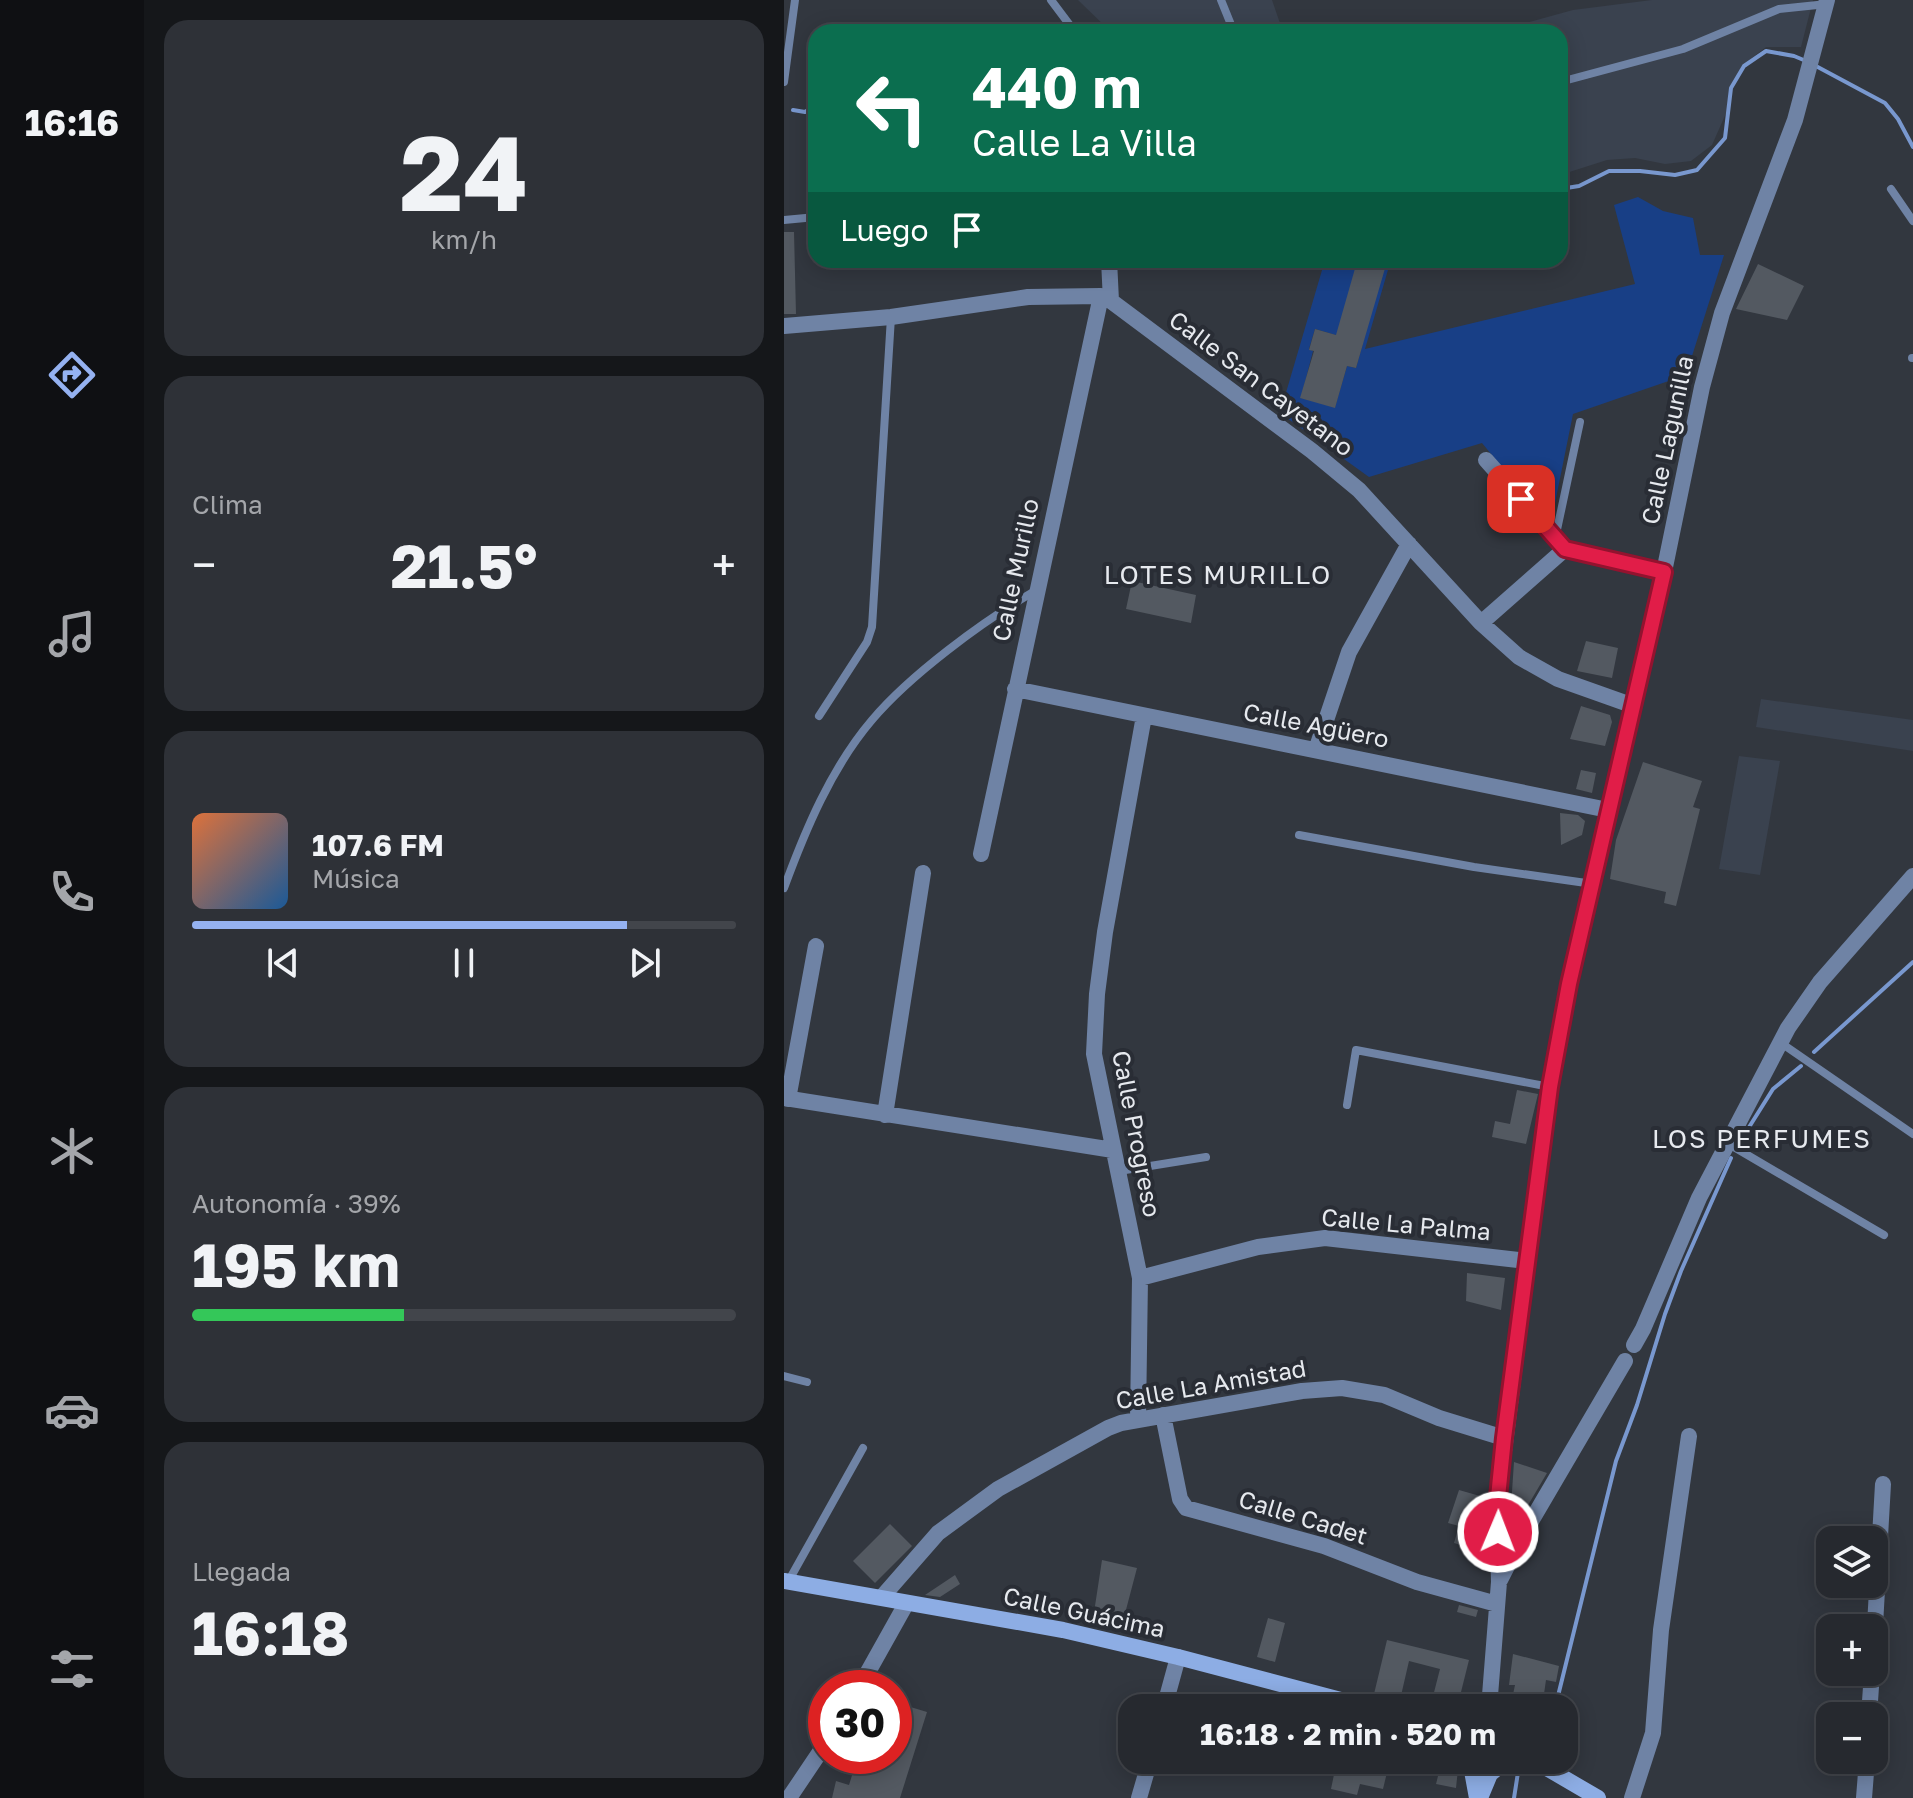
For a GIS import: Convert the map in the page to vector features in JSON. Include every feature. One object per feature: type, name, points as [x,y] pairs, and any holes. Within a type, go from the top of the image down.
[{"type":"main road","name":"Calle Guácima","points":[[786,1582],[1063,1630],[1318,1694]]},
{"type":"main road","points":[[1473,1774],[1478,1798]]},
{"type":"main road","points":[[1478,1798],[1490,1774]]},
{"type":"main road","points":[[1557,1774],[1598,1798]]},
{"type":"street","name":"Calle Lagunilla","points":[[1490,1694],[1499,1582],[1497,1507],[1504,1438],[1550,1087],[1569,984],[1664,572],[1702,387],[1722,313],[1795,120],[1827,2]]},
{"type":"street","name":"Calle Murillo","points":[[981,854],[1036,590],[1106,298],[1108,268]]},
{"type":"street","points":[[784,326],[891,317],[1028,297],[1106,298]]},
{"type":"street","name":"Calle San Cayetano","points":[[1106,298],[1312,451],[1359,490],[1481,623],[1519,657],[1558,679],[1634,706]]},
{"type":"street","points":[[1486,460],[1560,544],[1664,572]]},
{"type":"street","points":[[1316,750],[1349,652],[1409,544]]},
{"type":"street","points":[[1481,623],[1560,544]]},
{"type":"street","name":"Calle Agüero","points":[[1015,689],[1608,810]]},
{"type":"street","name":"Calle Progreso","points":[[1138,1419],[1140,1278],[1094,1054],[1097,994],[1105,932],[1144,716]]},
{"type":"street","points":[[885,1115],[923,873]]},
{"type":"street","points":[[1634,1345],[1699,1198],[1788,1028],[1820,982],[1913,876]]},
{"type":"street","points":[[816,946],[786,1099],[1113,1150]]},
{"type":"street","name":"Calle La Palma","points":[[1140,1278],[1258,1247],[1325,1238],[1527,1261]]},
{"type":"street","points":[[1499,1582],[1523,1535],[1625,1361]]},
{"type":"street","name":"Calle La Amistad","points":[[882,1597],[938,1533],[998,1489],[1108,1428],[1138,1419],[1302,1391],[1342,1388],[1384,1395],[1439,1418],[1504,1438]]},
{"type":"street","name":"Calle Cadet","points":[[1163,1415],[1180,1499],[1186,1508],[1324,1546],[1417,1582],[1497,1604]]},
{"type":"street","points":[[1632,1798],[1653,1733],[1661,1630],[1689,1436]]},
{"type":"street","points":[[1876,1614],[1883,1484]]},
{"type":"street","points":[[869,1670],[906,1604]]},
{"type":"street","points":[[1168,1694],[1178,1657]]},
{"type":"street","points":[[789,1798],[808,1770]]},
{"type":"street","points":[[1139,1798],[1146,1774]]},
{"type":"street","points":[[1478,1798],[1482,1774]]},
{"type":"street","points":[[1864,1798],[1866,1774]]},
{"type":"lane","points":[[784,82],[795,0]]},
{"type":"lane","points":[[1051,0],[1069,24]]},
{"type":"lane","points":[[1221,0],[1231,24]]},
{"type":"lane","points":[[1568,80],[1683,49],[1779,9],[1827,2]]},
{"type":"lane","points":[[1891,189],[1913,221]]},
{"type":"lane","points":[[784,220],[808,218]]},
{"type":"lane","points":[[819,716],[867,642],[872,627],[891,317]]},
{"type":"lane","points":[[1560,544],[1580,422]]},
{"type":"lane","points":[[784,888],[835,775],[872,720],[958,644],[1036,590]]},
{"type":"lane","points":[[1299,835],[1474,867],[1593,884]]},
{"type":"lane","points":[[1781,1043],[1913,1134]]},
{"type":"lane","points":[[1347,1105],[1356,1050],[1550,1087]]},
{"type":"lane","points":[[1727,1143],[1884,1235]]},
{"type":"lane","points":[[1118,1172],[1206,1157]]},
{"type":"lane","points":[[784,1376],[807,1382]]},
{"type":"lane","points":[[786,1582],[863,1448]]},
{"type":"shaded area","points":[[1078,0],[1272,0],[1280,24],[1103,24]]},
{"type":"shaded area","points":[[1652,0],[1813,0],[1801,47],[1766,47],[1743,65],[1729,88],[1727,111],[1712,145],[1691,161],[1665,164],[1635,158],[1607,160],[1568,172],[1568,24],[1522,24],[1573,10]]},
{"type":"shaded area","points":[[1638,197],[1663,211],[1693,218],[1700,255],[1724,255],[1686,375],[1573,414],[1552,518],[1547,522],[1482,443],[1369,477],[1280,413],[1323,268],[1389,268],[1365,349],[1635,284],[1614,205]],"holes":[[[1315,329],[1363,343],[1356,368],[1347,366],[1335,407],[1301,398],[1313,351],[1309,349]]]},
{"type":"shaded area","points":[[1761,699],[1913,720],[1913,751],[1756,727]]},
{"type":"shaded area","points":[[1739,756],[1780,761],[1760,875],[1719,869]]},
{"type":"building","points":[[784,232],[794,232],[796,314],[784,314]]},
{"type":"building","points":[[1758,264],[1804,286],[1787,320],[1736,309]]},
{"type":"building","points":[[1355,268],[1385,268],[1356,368],[1347,366],[1335,408],[1300,398],[1314,351],[1309,350],[1315,329],[1336,335]]},
{"type":"building","points":[[1132,581],[1196,595],[1191,623],[1126,609]]},
{"type":"building","points":[[1586,641],[1618,648],[1612,678],[1577,671]]},
{"type":"building","points":[[1581,706],[1610,715],[1612,722],[1605,746],[1570,739]]},
{"type":"building","points":[[1643,762],[1702,781],[1693,807],[1700,809],[1676,906],[1664,903],[1666,892],[1610,879],[1616,840]]},
{"type":"building","points":[[1581,770],[1596,773],[1592,793],[1576,789]]},
{"type":"building","points":[[1560,813],[1578,815],[1585,821],[1582,835],[1561,845]]},
{"type":"building","points":[[1517,1090],[1538,1094],[1526,1144],[1492,1137],[1495,1121],[1510,1124]]},
{"type":"building","points":[[1467,1273],[1505,1278],[1501,1310],[1466,1301]]},
{"type":"building","points":[[1514,1462],[1547,1473],[1517,1524],[1510,1521]]},
{"type":"building","points":[[1459,1490],[1480,1496],[1470,1529],[1483,1533],[1478,1550],[1454,1543],[1459,1526],[1448,1523]]},
{"type":"building","points":[[890,1524],[912,1546],[875,1583],[853,1561]]},
{"type":"building","points":[[1102,1560],[1137,1568],[1122,1625],[1093,1619]]},
{"type":"building","points":[[955,1575],[960,1584],[940,1597],[925,1595]]},
{"type":"building","points":[[1459,1605],[1478,1610],[1476,1617],[1457,1612]]},
{"type":"building","points":[[1268,1618],[1285,1623],[1275,1662],[1257,1657]]},
{"type":"building","points":[[1387,1640],[1469,1660],[1460,1694],[1434,1694],[1440,1669],[1409,1661],[1401,1694],[1374,1694]]},
{"type":"building","points":[[1513,1654],[1559,1666],[1556,1682],[1546,1680],[1544,1694],[1513,1694],[1515,1685],[1509,1685]]},
{"type":"building","points":[[912,1707],[927,1712],[912,1760]]},
{"type":"building","points":[[852,1774],[908,1774],[900,1798],[832,1798],[836,1781],[849,1785]]},
{"type":"building","points":[[1334,1774],[1387,1774],[1383,1789],[1360,1784],[1357,1795],[1331,1789]]},
{"type":"building","points":[[1438,1774],[1458,1774],[1456,1788],[1436,1784]]},
{"type":"waterway","points":[[1568,188],[1579,186],[1609,171],[1675,175],[1697,170],[1725,138],[1731,88],[1744,66],[1766,51],[1806,61]]},
{"type":"waterway","points":[[1814,65],[1885,103],[1913,147]]},
{"type":"waterway","points":[[793,110],[808,110]]},
{"type":"waterway","points":[[1814,1052],[1913,962]]},
{"type":"waterway","points":[[1741,1140],[1773,1089],[1801,1066]]},
{"type":"waterway","points":[[1558,1694],[1616,1461],[1681,1271],[1731,1158]]},
{"type":"waterway","points":[[1514,1798],[1518,1774]]},
{"type":"district","name":"LOTES MURILLO","points":[[1218,575]]},
{"type":"district","name":"LOS PERFUMES","points":[[1762,1139]]},
{"type":"route","points":[[1498,1532],[1497,1507],[1504,1438],[1550,1087],[1569,984],[1664,572],[1565,549],[1521,499]]}]
